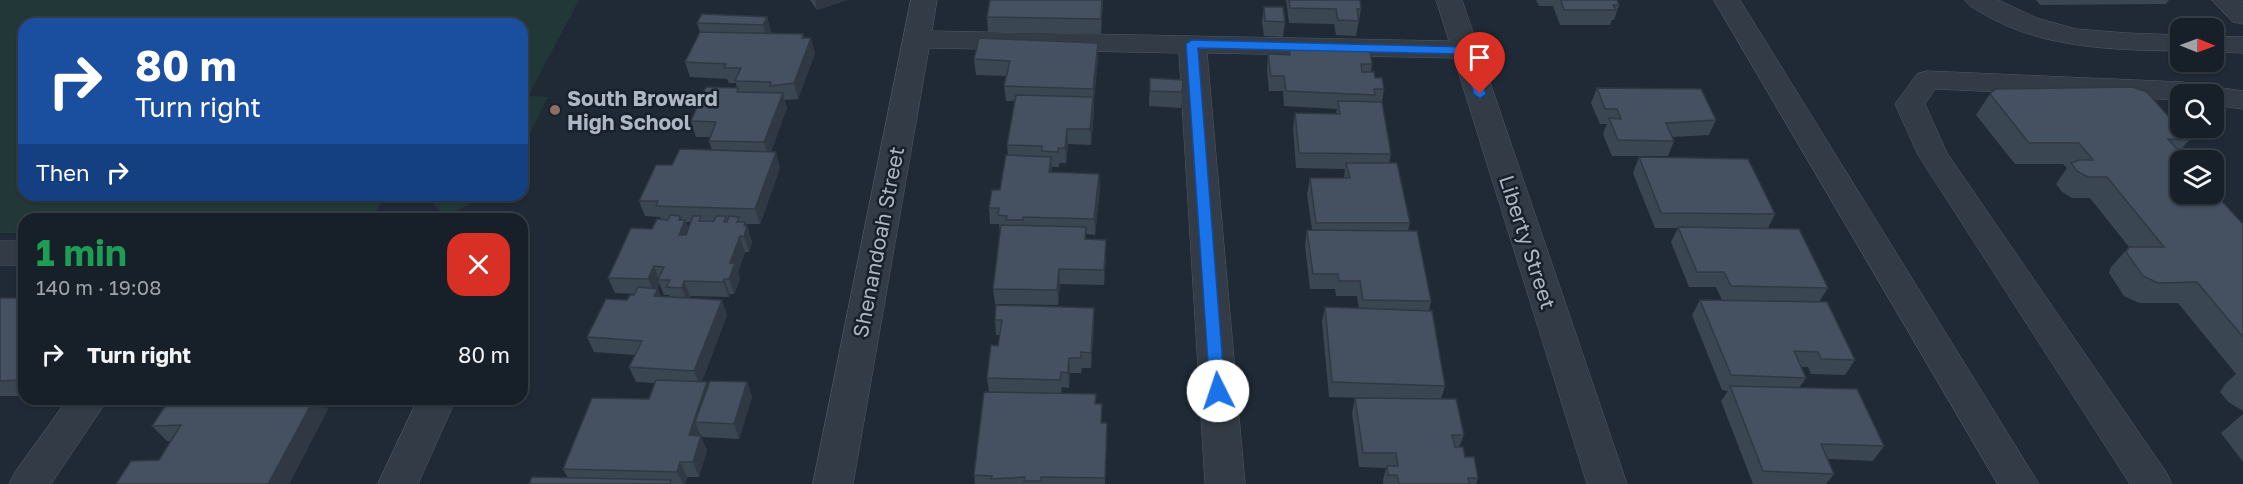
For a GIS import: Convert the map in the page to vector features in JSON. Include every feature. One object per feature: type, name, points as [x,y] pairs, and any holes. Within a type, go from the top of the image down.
[{"type":"street","name":"Shenandoah Street","points":[[833,484],[924,0]]},
{"type":"street","name":"Liberty Street","points":[[1449,0],[1606,484]]},
{"type":"street","points":[[1727,0],[2019,484]]},
{"type":"street","points":[[1978,0],[1997,12],[2037,28],[2081,39],[2170,43]]},
{"type":"street","points":[[2225,0],[2243,16]]},
{"type":"street","points":[[917,39],[1466,50]]},
{"type":"street","points":[[1192,44],[1225,484]]},
{"type":"street","points":[[2224,44],[2243,45]]},
{"type":"street","points":[[2152,484],[1933,154],[1910,104],[1927,80],[2170,90]]},
{"type":"street","points":[[2224,97],[2243,100]]},
{"type":"street","points":[[0,253],[18,253]]},
{"type":"street","points":[[28,484],[85,405]]},
{"type":"street","points":[[398,484],[434,405]]},
{"type":"green space","points":[[0,0],[579,0],[528,96],[528,18],[18,18],[18,201],[382,201],[375,213],[18,213],[18,233],[0,233]]},
{"type":"green space","points":[[528,96],[548,97],[529,135]]},
{"type":"green space","points":[[431,201],[474,201],[453,213],[442,213]]},
{"type":"building","points":[[990,0],[1102,0],[1101,19],[987,17]]},
{"type":"building","points":[[1289,0],[1360,0],[1361,9],[1357,9],[1359,21],[1338,20],[1336,9],[1290,8]]},
{"type":"building","points":[[1561,0],[1617,0],[1619,5],[1613,5],[1616,10],[1564,10]]},
{"type":"building","points":[[1264,7],[1283,7],[1285,22],[1265,21]]},
{"type":"building","points":[[702,14],[767,17],[763,25],[697,23]]},
{"type":"building","points":[[700,32],[803,34],[802,38],[811,38],[794,83],[770,86],[771,82],[735,81],[741,68],[724,68],[726,64],[685,62]]},
{"type":"building","points":[[979,38],[1098,43],[1093,89],[1004,86],[1010,61],[974,59]]},
{"type":"building","points":[[1294,45],[1369,46],[1372,64],[1361,64],[1362,72],[1374,72],[1375,78],[1382,78],[1384,89],[1374,89],[1375,95],[1286,91],[1284,76],[1271,76],[1268,54],[1290,55],[1289,49],[1295,49]]},
{"type":"building","points":[[1150,78],[1183,80],[1182,92],[1150,91]]},
{"type":"building","points":[[706,87],[738,88],[737,92],[783,93],[764,142],[709,141],[716,122],[691,121]]},
{"type":"building","points":[[2132,87],[2147,92],[2170,118],[2170,138],[2187,138],[2189,140],[2168,139],[2178,150],[2170,150],[2170,204],[2224,204],[2243,224],[2243,337],[2197,282],[2158,283],[2143,276],[2126,252],[2129,247],[2164,247],[2107,177],[2088,177],[2077,171],[2071,163],[2079,160],[2093,160],[2079,143],[2029,143],[1990,94],[1996,89]]},
{"type":"building","points":[[1597,88],[1701,89],[1716,120],[1666,123],[1674,141],[1618,140],[1609,118],[1621,119],[1617,109],[1605,109]]},
{"type":"building","points":[[1016,95],[1093,97],[1090,129],[1067,129],[1065,148],[1058,148],[1058,152],[1042,151],[1042,146],[1007,145]]},
{"type":"building","points":[[1338,101],[1382,102],[1391,154],[1299,153],[1295,113],[1340,114]]},
{"type":"building","points":[[680,149],[776,152],[755,209],[656,206],[658,201],[639,201],[656,165],[672,165]]},
{"type":"building","points":[[1006,155],[1051,157],[1049,172],[1099,174],[1094,219],[1023,217],[1023,220],[1006,220],[1007,216],[998,215],[999,208],[989,208],[992,190],[1000,190]]},
{"type":"building","points":[[1639,157],[1748,159],[1775,214],[1661,213]]},
{"type":"building","points":[[1346,163],[1397,163],[1410,223],[1316,223],[1310,178],[1350,178]]},
{"type":"building","points":[[670,215],[680,216],[679,220],[685,220],[679,235],[686,235],[693,216],[701,216],[699,221],[714,221],[716,216],[726,216],[724,222],[727,222],[729,216],[739,217],[737,222],[745,222],[744,226],[747,226],[744,237],[740,236],[730,263],[735,263],[729,279],[724,279],[723,282],[684,281],[682,288],[666,287],[670,280],[658,280],[664,267],[654,266],[648,279],[608,278],[631,228],[652,229],[657,219],[668,220]]},
{"type":"building","points":[[1001,225],[1086,227],[1085,239],[1106,240],[1104,270],[1059,269],[1057,290],[993,289]]},
{"type":"building","points":[[1678,227],[1799,229],[1828,288],[1731,286],[1724,272],[1697,272]]},
{"type":"building","points":[[1307,230],[1417,231],[1431,301],[1363,300],[1360,281],[1339,281],[1338,274],[1313,274]]},
{"type":"building","points":[[638,287],[658,289],[654,296],[722,300],[694,371],[629,367],[642,341],[587,337],[606,299],[627,300],[630,295],[634,295]]},
{"type":"building","points":[[0,298],[18,298],[18,380],[0,381]]},
{"type":"building","points":[[1700,300],[1827,302],[1855,360],[1821,359],[1818,352],[1794,351],[1806,378],[1731,375]]},
{"type":"building","points":[[996,305],[1094,308],[1091,353],[1081,352],[1081,358],[1069,358],[1068,373],[1061,372],[1060,380],[987,378],[991,345],[998,346],[1002,320],[995,320]]},
{"type":"building","points":[[1325,307],[1432,311],[1445,386],[1332,382]]},
{"type":"building","points":[[656,380],[707,382],[689,435],[701,436],[693,462],[680,462],[677,472],[563,469],[592,398],[649,399]]},
{"type":"building","points":[[710,381],[747,382],[734,424],[695,422]]},
{"type":"building","points":[[1730,386],[1857,389],[1884,446],[1821,444],[1834,474],[1763,471]]},
{"type":"building","points":[[984,392],[1096,394],[1095,404],[1102,404],[1101,423],[1107,423],[1105,478],[1041,477],[1041,481],[1024,481],[1025,477],[991,479],[992,476],[974,475]]},
{"type":"building","points":[[1355,398],[1456,399],[1464,435],[1452,435],[1455,447],[1463,447],[1465,457],[1474,457],[1478,478],[1468,478],[1470,484],[1399,484],[1397,475],[1388,475],[1387,466],[1398,466],[1396,453],[1363,453]]},
{"type":"building","points":[[166,405],[311,405],[268,484],[116,484],[131,461],[159,460],[181,425],[152,426]]},
{"type":"building","points":[[532,477],[671,480],[670,484],[529,484]]},
{"type":"place","name":"South Broward High School","points":[[555,110]]},
{"type":"route","points":[[1218,391],[1192,44],[1466,50],[1480,94]]}]
